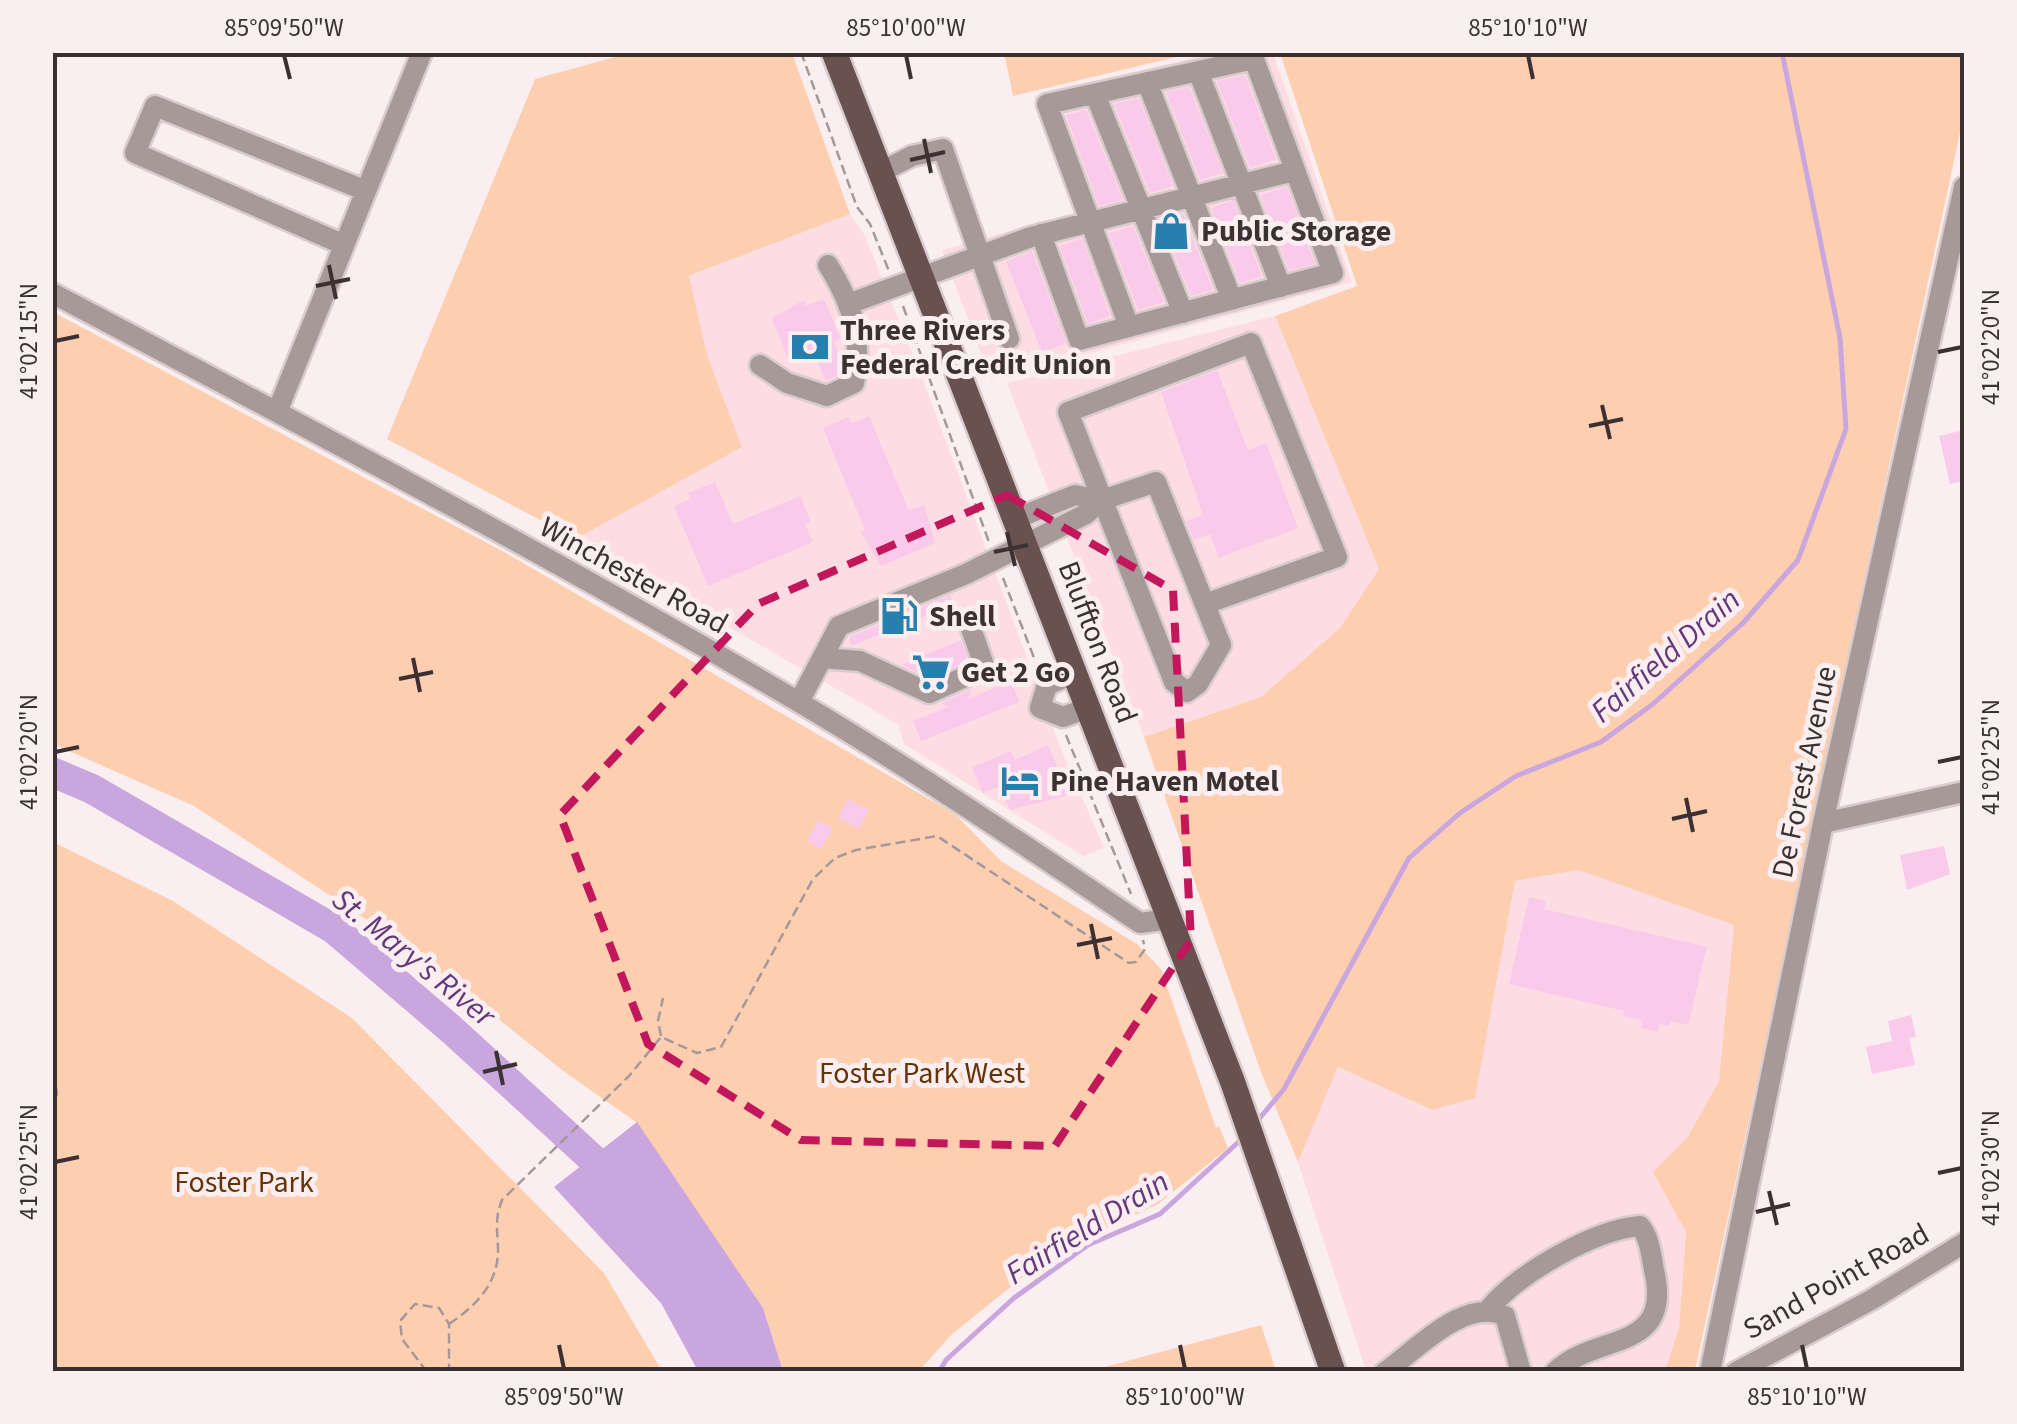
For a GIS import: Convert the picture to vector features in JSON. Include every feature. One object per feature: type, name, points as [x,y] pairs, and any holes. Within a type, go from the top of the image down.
[{"type":"main road","name":"Bluffton Road","points":[[834,52],[1233,1083],[1333,1372]]},
{"type":"street","points":[[277,412],[422,52]]},
{"type":"street","points":[[1040,234],[1078,340],[1130,327],[1332,273],[1254,58],[1046,104],[1130,327]]},
{"type":"street","points":[[1198,71],[1281,286]]},
{"type":"street","points":[[1146,82],[1232,300]]},
{"type":"street","points":[[1095,94],[1182,313]]},
{"type":"street","points":[[342,244],[135,154],[156,106],[364,190]]},
{"type":"street","points":[[879,173],[912,156],[943,149],[1009,339]]},
{"type":"street","points":[[850,303],[920,274],[1040,234],[1294,171]]},
{"type":"street","name":"De Forest Avenue","points":[[1710,1372],[1824,823],[1957,237],[1964,187]]},
{"type":"street","points":[[760,364],[787,384],[827,396],[854,383],[860,354],[850,303],[828,265]]},
{"type":"street","name":"Winchester Road","points":[[52,294],[277,412],[800,702],[972,810],[1140,923],[1171,919]]},
{"type":"street","points":[[800,702],[840,626],[969,583],[996,560],[1019,531],[1086,514],[1102,500],[1156,482],[1205,604],[1222,645],[1198,684],[1187,692],[1174,682],[1102,500],[1068,412],[1251,344],[1337,558],[1205,604]]},
{"type":"street","points":[[822,658],[860,661],[919,693],[929,693],[985,668],[968,620]]},
{"type":"street","points":[[898,692],[926,702],[1002,666]]},
{"type":"street","points":[[1076,674],[1047,686],[1040,708],[1063,716],[1088,708]]},
{"type":"street","points":[[1824,823],[1964,792]]},
{"type":"street","points":[[1385,1372],[1456,1320],[1488,1310],[1523,1275],[1612,1233],[1640,1226],[1658,1285],[1655,1309],[1646,1326],[1630,1340],[1573,1356],[1555,1372]]},
{"type":"street","name":"Sand Point Road","points":[[1736,1372],[1871,1300],[1964,1243]]},
{"type":"street","points":[[1488,1310],[1504,1316],[1521,1372]]},
{"type":"path","points":[[801,52],[857,207],[870,224],[894,284],[1047,686]]},
{"type":"path","points":[[1063,716],[1068,746],[1133,899]]},
{"type":"path","points":[[661,1037],[697,1053],[721,1047],[822,868],[856,850],[928,836],[946,840],[1129,962],[1136,962],[1145,949]]},
{"type":"path","points":[[449,1324],[472,1309],[494,1280],[498,1249],[495,1218],[502,1200],[629,1076],[661,1037],[658,1021],[663,998]]},
{"type":"path","points":[[52,1071],[57,1094],[52,1119]]},
{"type":"path","points":[[427,1372],[402,1339],[400,1320],[415,1304],[439,1308],[449,1324],[449,1372]]},
{"type":"highlighted area","points":[[1007,495],[1173,590],[1191,940],[1055,1146],[801,1140],[648,1044],[560,815],[758,604]]},
{"type":"shaded area","name":"Public Storage","points":[[1213,53],[1273,53],[1352,282],[991,380],[942,250],[1074,213],[1034,96]]},
{"type":"shaded area","points":[[850,214],[865,236],[923,380],[1061,749],[1104,848],[1083,856],[904,744],[899,725],[576,539],[742,447],[707,355],[688,277]]},
{"type":"shaded area","points":[[1275,316],[1379,569],[1340,628],[1261,697],[1144,737],[1007,383]]},
{"type":"shaded area","points":[[1578,870],[1734,925],[1719,1081],[1687,1138],[1653,1172],[1686,1231],[1679,1328],[1665,1371],[1366,1371],[1298,1162],[1338,1067],[1431,1110],[1475,1098],[1515,881]]},
{"type":"shaded area","points":[[637,1122],[763,1308],[783,1371],[698,1371],[661,1303],[554,1187]]},
{"type":"green space","points":[[633,52],[792,53],[850,214],[689,276],[707,355],[742,447],[576,539],[387,439],[535,79]]},
{"type":"green space","points":[[1004,52],[1193,52],[1193,53],[1013,96]]},
{"type":"green space","points":[[1280,53],[1964,53],[1964,114],[1695,1371],[1665,1371],[1679,1328],[1686,1232],[1653,1172],[1687,1138],[1719,1081],[1734,925],[1578,870],[1515,881],[1475,1098],[1432,1110],[1338,1067],[1298,1162],[1261,1072],[1144,737],[1261,697],[1340,628],[1379,569],[1275,316],[1357,286]]},
{"type":"green space","name":"Foster Park West","points":[[53,312],[504,552],[955,814],[1001,861],[1137,944],[1161,969],[1216,1128],[1219,1126],[1228,1148],[1158,1204],[1095,1234],[1023,1277],[951,1335],[919,1371],[783,1371],[763,1308],[636,1122],[562,1070],[411,949],[194,806],[53,744]]},
{"type":"green space","name":"Foster Park","points":[[53,842],[173,901],[352,1018],[604,1273],[662,1371],[53,1371]]},
{"type":"green space","points":[[1261,1325],[1276,1371],[1090,1371]]},
{"type":"building","points":[[1245,75],[1276,159],[1250,168],[1217,81]]},
{"type":"building","points":[[1189,87],[1223,173],[1200,180],[1166,92]]},
{"type":"building","points":[[1139,98],[1173,186],[1150,193],[1114,104]]},
{"type":"building","points":[[1086,110],[1123,200],[1099,206],[1066,115]]},
{"type":"building","points":[[1287,187],[1315,264],[1289,270],[1260,195]]},
{"type":"building","points":[[1233,200],[1262,277],[1240,283],[1211,208]]},
{"type":"building","points":[[1183,213],[1213,290],[1191,296],[1161,221]]},
{"type":"building","points":[[1133,226],[1164,302],[1138,310],[1109,233]]},
{"type":"building","points":[[1082,238],[1110,316],[1088,324],[1060,246]]},
{"type":"building","points":[[1032,251],[1066,343],[1042,353],[1006,261]]},
{"type":"building","name":"Three Rivers Federal Credit Union","points":[[824,299],[841,339],[834,342],[843,364],[841,374],[826,381],[813,352],[789,361],[772,318],[804,300],[806,306]]},
{"type":"building","points":[[1217,370],[1248,450],[1266,443],[1298,528],[1219,558],[1210,534],[1194,540],[1186,521],[1203,515],[1161,392]]},
{"type":"building","points":[[869,416],[909,511],[924,505],[935,543],[881,566],[861,532],[865,530],[823,428],[849,417],[852,423]]},
{"type":"building","points":[[1964,430],[1964,481],[1950,484],[1939,436]]},
{"type":"building","points":[[715,482],[733,524],[800,496],[811,522],[805,524],[813,542],[708,586],[674,506],[691,499],[688,493]]},
{"type":"building","points":[[950,595],[954,604],[852,646],[849,637]]},
{"type":"building","points":[[961,640],[968,661],[929,678],[902,665]]},
{"type":"building","points":[[1011,681],[1019,702],[921,741],[913,721],[948,707],[941,703],[972,689],[968,699]]},
{"type":"building","name":"Pine Haven Motel","points":[[1048,745],[1069,795],[1010,810],[1000,786],[983,793],[972,767],[1011,751],[1015,760]]},
{"type":"building","points":[[848,799],[869,810],[859,829],[838,818]]},
{"type":"building","points":[[818,820],[833,828],[821,849],[807,841]]},
{"type":"building","points":[[1944,846],[1950,874],[1907,890],[1900,855]]},
{"type":"building","points":[[1529,897],[1546,901],[1544,909],[1707,947],[1688,1025],[1670,1021],[1669,1026],[1660,1024],[1658,1032],[1641,1028],[1643,1020],[1623,1016],[1624,1011],[1509,984]]},
{"type":"building","points":[[1911,1015],[1916,1037],[1909,1038],[1915,1065],[1872,1074],[1866,1047],[1892,1041],[1888,1021]]},
{"type":"waterway","name":"Fairfield Drain","points":[[1254,1125],[1284,1089],[1409,858],[1460,813],[1516,776],[1601,742],[1653,704],[1743,623],[1798,560],[1846,429],[1840,338],[1782,52]]},
{"type":"waterway","name":"St. Mary's River","points":[[52,772],[92,789],[334,929],[452,1030],[621,1185]]},
{"type":"waterway","name":"Fairfield Drain","points":[[939,1372],[946,1360],[1014,1298],[1088,1245],[1160,1214],[1244,1137]]},
{"type":"place","name":"Public Storage","points":[[1171,231]]},
{"type":"place","name":"Three Rivers Federal Credit Union","points":[[810,347]]},
{"type":"place","name":"Shell","points":[[899,616]]},
{"type":"place","name":"Get 2 Go","points":[[931,672]]},
{"type":"place","name":"Pine Haven Motel","points":[[1020,781]]}]
